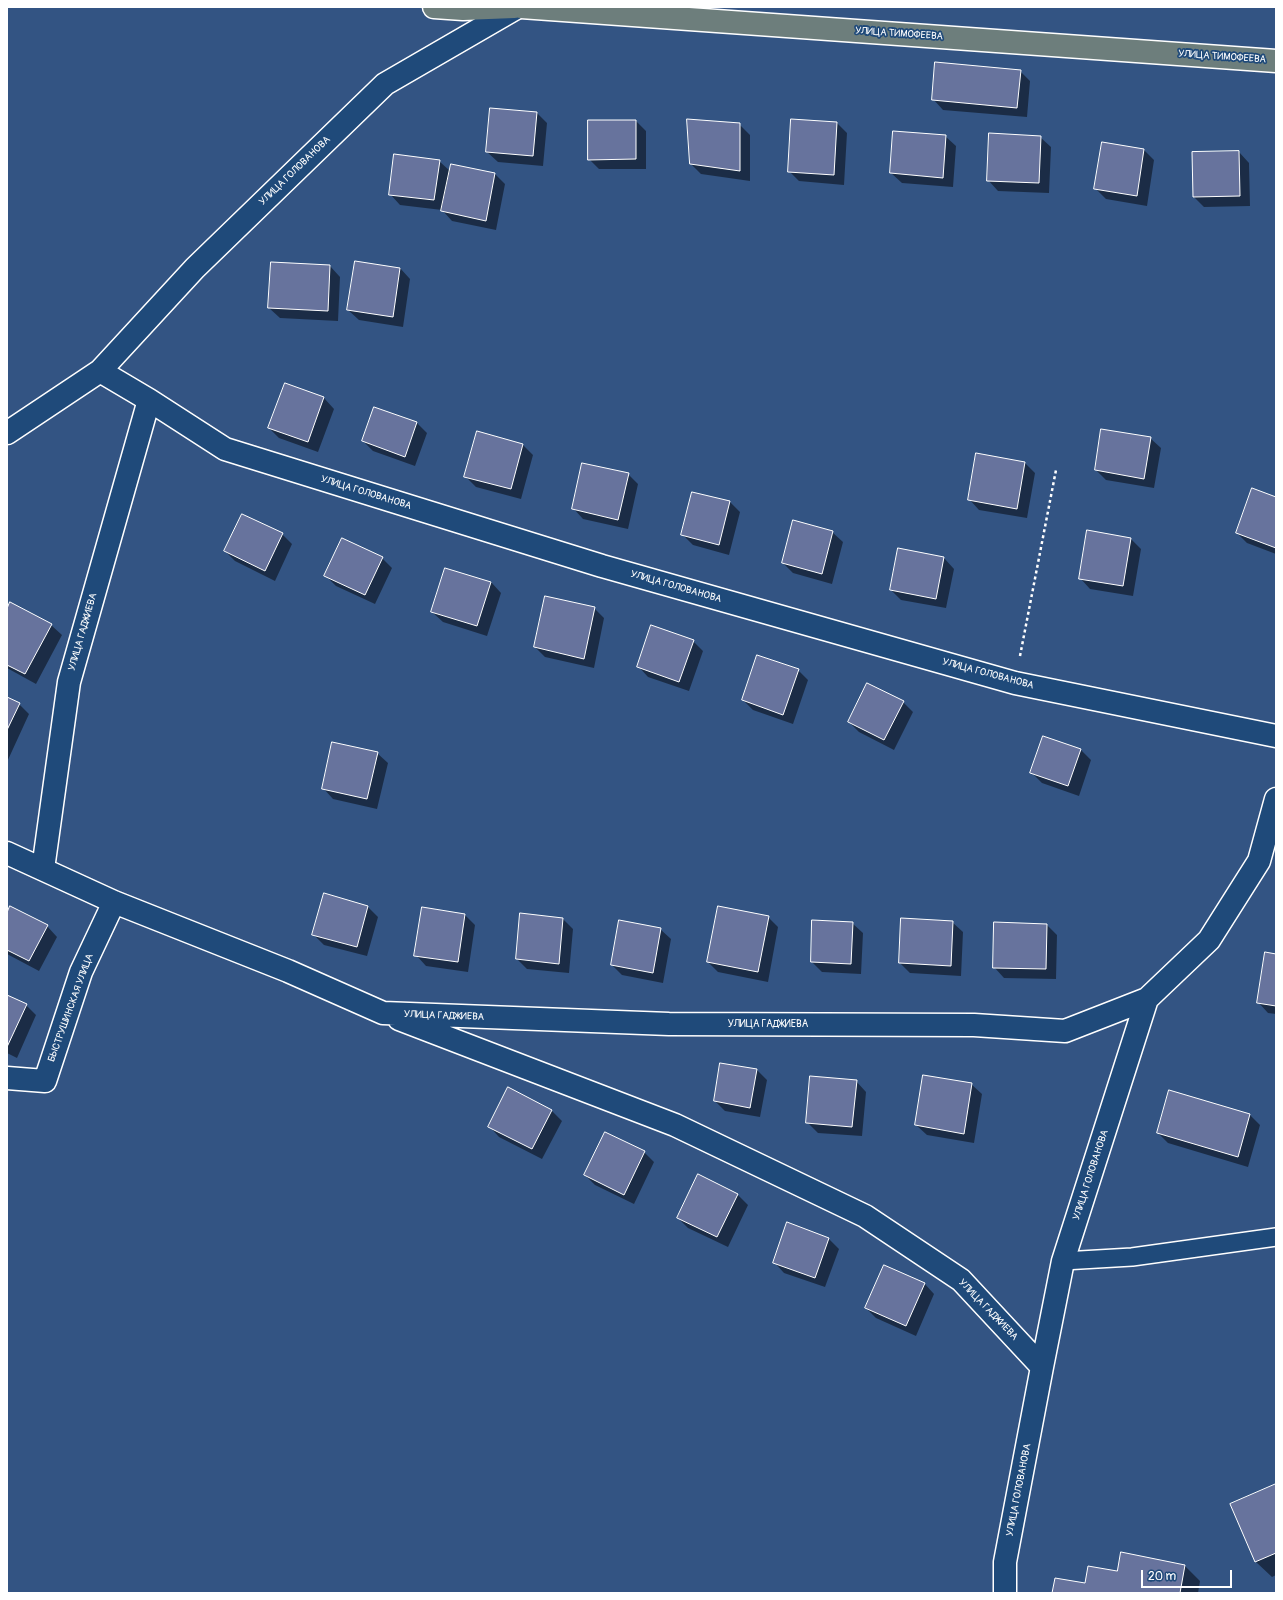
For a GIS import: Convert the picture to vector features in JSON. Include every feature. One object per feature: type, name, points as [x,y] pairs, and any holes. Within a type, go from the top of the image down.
[{"type":"main road","points":[[434,7],[514,7]]},
{"type":"main road","name":"УЛИЦА ТИМОФЕЕВА","points":[[521,7],[1276,61]]},
{"type":"street","name":"УЛИЦА ГОЛОВАНОВА","points":[[7,433],[100,371],[196,268],[385,84],[518,7]]},
{"type":"street","name":"УЛИЦА ГОЛОВАНОВА","points":[[100,371],[149,400],[225,449],[602,566],[1015,683],[1276,736]]},
{"type":"street","name":"УЛИЦА ГАДЖИЕВА","points":[[43,870],[69,682],[149,400]]},
{"type":"street","name":"УЛИЦА ГОЛОВАНОВА","points":[[1005,1593],[1005,1562],[1063,1261],[1147,999],[1209,940],[1259,861],[1276,799]]},
{"type":"street","name":"УЛИЦА ГАДЖИЕВА","points":[[7,853],[114,902],[288,971],[383,1013],[675,1125],[865,1216],[961,1280],[1042,1367]]},
{"type":"street","name":"БЫСТРУШИНСКАЯ УЛИЦА","points":[[7,1078],[45,1081],[82,972],[114,902]]},
{"type":"street","name":"УЛИЦА ГАДЖИЕВА","points":[[383,1013],[669,1024],[974,1025],[1065,1031],[1147,999]]},
{"type":"lane","points":[[1063,1261],[1132,1257],[1276,1237]]},
{"type":"path","points":[[1015,683],[1056,470]]},
{"type":"building","points":[[935,62],[1021,70],[1017,108],[932,100]]},
{"type":"building","points":[[490,108],[537,112],[533,156],[486,152]]},
{"type":"building","points":[[687,119],[740,123],[740,171],[690,164]]},
{"type":"building","points":[[791,119],[837,122],[834,175],[788,172]]},
{"type":"building","points":[[588,120],[636,120],[636,159],[588,160]]},
{"type":"building","points":[[893,131],[946,135],[943,178],[890,173]]},
{"type":"building","points":[[989,133],[1041,136],[1039,183],[987,181]]},
{"type":"building","points":[[1102,142],[1144,149],[1137,196],[1094,189]]},
{"type":"building","points":[[1239,151],[1240,196],[1193,197],[1192,152]]},
{"type":"building","points":[[394,154],[440,160],[434,200],[389,195]]},
{"type":"building","points":[[451,164],[495,173],[486,221],[441,211]]},
{"type":"building","points":[[355,261],[400,268],[393,317],[347,310]]},
{"type":"building","points":[[271,262],[330,265],[328,311],[268,308]]},
{"type":"building","points":[[285,383],[324,397],[308,442],[268,428]]},
{"type":"building","points":[[374,407],[417,422],[405,457],[362,441]]},
{"type":"building","points":[[1101,429],[1151,437],[1144,479],[1095,470]]},
{"type":"building","points":[[477,431],[523,444],[511,489],[464,477]]},
{"type":"building","points":[[976,453],[1025,462],[1017,509],[968,500]]},
{"type":"building","points":[[582,463],[629,473],[618,520],[572,509]]},
{"type":"building","points":[[1252,488],[1276,497],[1276,548],[1236,533]]},
{"type":"building","points":[[692,492],[730,501],[719,545],[681,535]]},
{"type":"building","points":[[242,514],[283,533],[265,571],[224,551]]},
{"type":"building","points":[[793,520],[833,531],[822,574],[782,563]]},
{"type":"building","points":[[1087,530],[1131,538],[1123,586],[1079,579]]},
{"type":"building","points":[[342,538],[383,557],[365,595],[324,576]]},
{"type":"building","points":[[898,548],[944,557],[936,599],[890,590]]},
{"type":"building","points":[[445,568],[491,582],[477,626],[431,612]]},
{"type":"building","points":[[545,596],[595,607],[584,659],[534,647]]},
{"type":"building","points":[[10,602],[52,624],[25,674],[7,665],[7,609]]},
{"type":"building","points":[[651,625],[694,640],[679,682],[637,667]]},
{"type":"building","points":[[757,655],[799,669],[783,715],[742,700]]},
{"type":"building","points":[[867,683],[904,701],[884,740],[848,722]]},
{"type":"building","points":[[7,697],[20,703],[7,730]]},
{"type":"building","points":[[1043,736],[1081,749],[1068,786],[1030,773]]},
{"type":"building","points":[[332,742],[378,752],[367,799],[322,789]]},
{"type":"building","points":[[324,893],[368,906],[357,947],[312,935]]},
{"type":"building","points":[[10,906],[48,925],[29,961],[7,950],[7,913]]},
{"type":"building","points":[[718,906],[769,916],[758,972],[707,962]]},
{"type":"building","points":[[422,907],[465,914],[458,962],[414,956]]},
{"type":"building","points":[[520,913],[563,918],[559,964],[516,959]]},
{"type":"building","points":[[901,918],[953,921],[951,966],[899,963]]},
{"type":"building","points":[[619,920],[661,928],[653,973],[611,965]]},
{"type":"building","points":[[812,920],[853,922],[851,964],[811,962]]},
{"type":"building","points":[[994,922],[1047,924],[1046,969],[993,968]]},
{"type":"building","points":[[1265,952],[1276,954],[1276,1006],[1257,1003]]},
{"type":"building","points":[[7,995],[27,1004],[7,1047]]},
{"type":"building","points":[[720,1063],[757,1069],[750,1108],[714,1101]]},
{"type":"building","points":[[923,1075],[972,1083],[964,1134],[915,1125]]},
{"type":"building","points":[[810,1076],[857,1080],[852,1127],[806,1123]]},
{"type":"building","points":[[508,1087],[552,1110],[532,1149],[488,1127]]},
{"type":"building","points":[[1169,1090],[1250,1114],[1238,1157],[1157,1133]]},
{"type":"building","points":[[605,1132],[645,1151],[624,1195],[584,1175]]},
{"type":"building","points":[[698,1174],[738,1194],[717,1237],[677,1218]]},
{"type":"building","points":[[787,1222],[829,1238],[815,1278],[773,1263]]},
{"type":"building","points":[[884,1265],[925,1283],[906,1326],[865,1308]]},
{"type":"building","points":[[1276,1484],[1276,1553],[1255,1562],[1230,1504]]},
{"type":"building","points":[[1121,1552],[1185,1565],[1180,1593],[1052,1593],[1055,1578],[1085,1583],[1088,1566],[1117,1571]]}]
